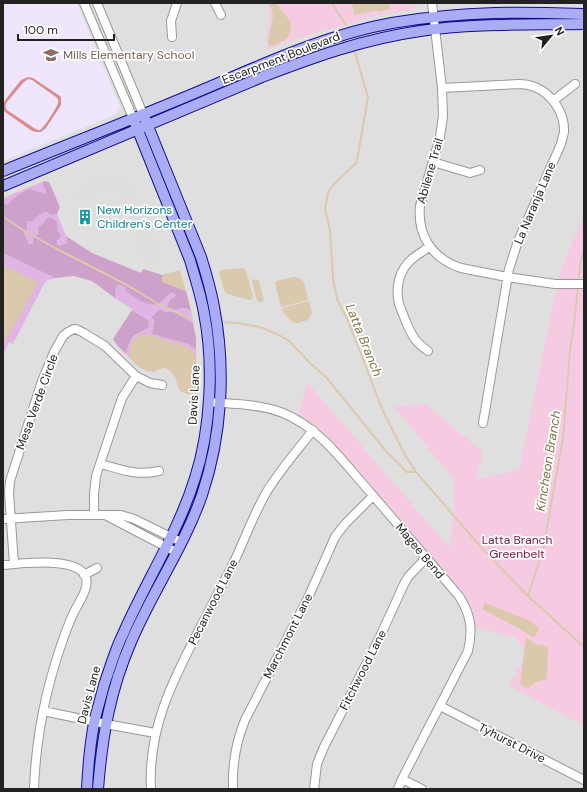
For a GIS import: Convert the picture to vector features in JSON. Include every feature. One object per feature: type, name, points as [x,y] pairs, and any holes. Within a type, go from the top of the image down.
[{"type":"main road","name":"Escarpment Boulevard","points":[[3,171],[282,57],[326,40],[361,30],[391,23],[461,14],[584,14]]},
{"type":"main road","name":"Escarpment Boulevard","points":[[3,186],[286,68],[346,47],[392,36],[435,29],[482,25],[584,24]]},
{"type":"main road","points":[[282,57],[286,68]]},
{"type":"main road","name":"Davis Lane","points":[[98,789],[102,747],[112,696],[127,652],[141,620],[194,516],[208,473],[218,423],[221,376],[220,349],[214,305],[201,257],[143,114]]},
{"type":"main road","name":"Davis Lane","points":[[87,789],[94,722],[113,656],[132,613],[167,547],[196,477],[204,443],[209,402],[209,359],[207,336],[197,282],[190,260],[133,118]]},
{"type":"street","name":"Davis Lane","points":[[84,3],[133,118]]},
{"type":"street","name":"Davis Lane","points":[[97,3],[143,114]]},
{"type":"street","points":[[172,37],[171,21],[177,3]]},
{"type":"street","points":[[214,3],[221,15]]},
{"type":"street","name":"Abilene Trail","points":[[432,3],[442,88],[443,125],[419,211],[421,226],[426,240],[442,259],[466,269],[555,284],[584,284]]},
{"type":"street","name":"La Naranja Lane","points":[[442,88],[525,84],[537,87],[554,101],[562,115],[564,127],[561,144],[518,241],[508,277],[483,423]]},
{"type":"street","points":[[554,101],[575,84]]},
{"type":"street","points":[[433,162],[470,173],[480,170]]},
{"type":"street","points":[[428,351],[415,340],[400,308],[397,294],[399,281],[405,267],[413,258],[430,246]]},
{"type":"street","name":"Mesa Verde Circle","points":[[14,564],[7,519],[10,481],[41,384],[54,352],[65,333],[76,329],[88,335],[105,346],[136,376]]},
{"type":"street","points":[[94,515],[94,494],[96,481],[122,398],[136,376],[150,383],[162,385]]},
{"type":"street","name":"Magee Bend","points":[[209,402],[272,409],[292,417],[313,430],[373,496],[459,596],[466,608],[471,624],[468,651],[398,789]]},
{"type":"street","name":"Pecanwood Lane","points":[[151,789],[151,764],[155,733],[170,688],[236,559],[260,503],[275,480],[313,430]]},
{"type":"street","points":[[101,464],[132,473],[144,474],[159,471]]},
{"type":"street","name":"Marchmont Lane","points":[[233,789],[233,770],[236,751],[245,720],[308,598],[335,537],[358,509],[373,496]]},
{"type":"street","points":[[7,519],[68,515],[121,515],[127,516],[181,542]]},
{"type":"street","points":[[106,516],[176,552]]},
{"type":"street","name":"Fitchwood Lane","points":[[314,789],[317,764],[324,747],[379,639],[408,576],[426,558]]},
{"type":"street","points":[[3,565],[58,563],[76,567],[84,575],[86,582],[85,590],[73,614],[48,687],[37,747],[34,789]]},
{"type":"street","points":[[84,575],[97,568]]},
{"type":"street","name":"Tyhurst Drive","points":[[440,706],[584,780]]},
{"type":"street","points":[[43,711],[155,733]]},
{"type":"street","points":[[402,779],[422,789]]},
{"type":"shaded area","points":[[3,3],[584,3],[584,789],[3,789]]},
{"type":"shaded area","name":"Mills Elementary School","points":[[3,3],[77,3],[120,107],[116,114],[3,161]]},
{"type":"shaded area","points":[[269,3],[276,3],[291,22],[288,37],[274,46],[270,46],[268,42],[273,16]]},
{"type":"shaded area","points":[[352,3],[389,3],[390,9],[354,15]]},
{"type":"shaded area","points":[[28,77],[33,78],[61,98],[61,105],[46,128],[41,132],[32,131],[3,109],[3,104],[6,99],[21,80]],"holes":[[[28,79],[32,80],[58,99],[53,113],[40,130],[37,130],[7,110],[6,107],[7,102],[23,83]]]},
{"type":"shaded area","points":[[104,172],[128,177],[161,257],[156,259],[157,262],[145,267],[135,243],[140,240],[117,187],[75,204],[70,192],[88,185],[87,179]]},
{"type":"shaded area","points":[[44,181],[42,184],[47,194],[42,193],[8,205],[3,203],[3,198]]},
{"type":"shaded area","points":[[44,181],[49,182],[60,207],[57,214],[52,215],[46,212],[39,215],[33,221],[27,221],[27,230],[24,233],[29,244],[33,243],[33,238],[38,234],[38,227],[50,217],[57,222],[58,232],[60,233],[60,237],[57,240],[57,244],[59,246],[67,243],[66,236],[92,253],[141,273],[143,269],[162,275],[163,282],[186,291],[191,310],[181,308],[176,310],[166,307],[170,300],[176,295],[172,293],[154,305],[141,301],[127,292],[123,286],[118,285],[115,288],[115,298],[92,281],[74,276],[55,278],[3,253],[3,203],[8,205],[18,195],[30,189],[46,194],[46,190],[42,184]]},
{"type":"shaded area","points":[[46,212],[52,215],[57,214],[66,236],[67,243],[59,246],[57,244],[57,222],[50,217],[38,227],[35,239],[29,244],[24,233],[27,230],[27,221],[33,221],[39,215]]},
{"type":"shaded area","points":[[3,253],[55,278],[48,280],[44,284],[13,344],[9,342],[3,355]]},
{"type":"shaded area","points":[[3,265],[38,282],[3,344]]},
{"type":"shaded area","points":[[244,268],[253,296],[250,300],[227,294],[219,273],[221,270]]},
{"type":"shaded area","points":[[180,270],[186,291],[162,282],[162,275]]},
{"type":"shaded area","points":[[297,277],[303,281],[308,300],[281,307],[275,283],[277,281]]},
{"type":"shaded area","points":[[256,279],[259,281],[264,300],[262,302],[257,300],[252,282]]},
{"type":"shaded area","points":[[118,285],[123,286],[127,292],[160,302],[169,294],[176,294],[166,306],[169,309],[176,310],[181,308],[191,310],[193,323],[174,312],[165,312],[161,309],[154,315],[152,334],[188,344],[196,349],[197,390],[195,394],[181,391],[175,377],[166,368],[161,368],[154,372],[145,370],[138,366],[126,354],[130,342],[134,337],[145,330],[148,320],[115,298],[115,288]]},
{"type":"shaded area","points":[[309,301],[312,313],[308,320],[298,323],[294,323],[290,320],[282,308]]},
{"type":"shaded area","points":[[161,309],[165,312],[174,312],[193,323],[196,338],[196,349],[188,344],[152,334],[154,321],[152,317]]},
{"type":"shaded area","points":[[132,310],[148,320],[149,326],[132,338],[126,354],[113,339]]},
{"type":"shaded area","points":[[143,334],[175,343],[173,347],[176,343],[193,351],[197,372],[195,394],[181,391],[175,377],[166,368],[148,371],[139,367],[133,361],[130,354],[131,345],[136,338]]},
{"type":"shaded area","points":[[485,603],[528,620],[534,624],[539,629],[534,638],[482,609]]},
{"type":"shaded area","points":[[526,638],[540,646],[540,644],[548,647],[547,679],[536,682],[528,688],[523,687],[520,683]]},
{"type":"green space","points":[[267,3],[419,3],[415,9],[374,16],[286,42],[267,50],[270,15]]},
{"type":"green space","name":"Latta Branch Greenbelt","points":[[584,215],[584,726],[508,685],[527,655],[516,638],[476,627],[475,618],[465,595],[375,490],[315,425],[298,415],[307,382],[450,548],[454,509],[454,480],[394,406],[425,404],[483,452],[476,479],[519,470],[560,272]]},
{"type":"waterway","name":"Latta Branch","points":[[332,3],[346,25]]},
{"type":"waterway","name":"Latta Branch","points":[[355,53],[368,97],[358,155],[356,163],[335,183],[328,192],[325,209],[330,230],[333,279],[337,299],[348,321],[383,411],[405,455],[416,472],[479,545],[528,596]]},
{"type":"waterway","points":[[5,218],[55,248],[134,289],[158,304],[192,318]]},
{"type":"waterway","name":"Kincheon Branch","points":[[578,282],[581,259],[584,253]]},
{"type":"waterway","name":"Kincheon Branch","points":[[578,287],[570,350],[563,438],[543,550],[528,596],[584,647]]},
{"type":"waterway","points":[[224,322],[260,327],[289,341],[326,377],[386,451],[407,472],[416,472]]},
{"type":"place","name":"Mills Elementary School","points":[[51,55]]},
{"type":"place","name":"New Horizons Children's Center","points":[[85,217]]}]
